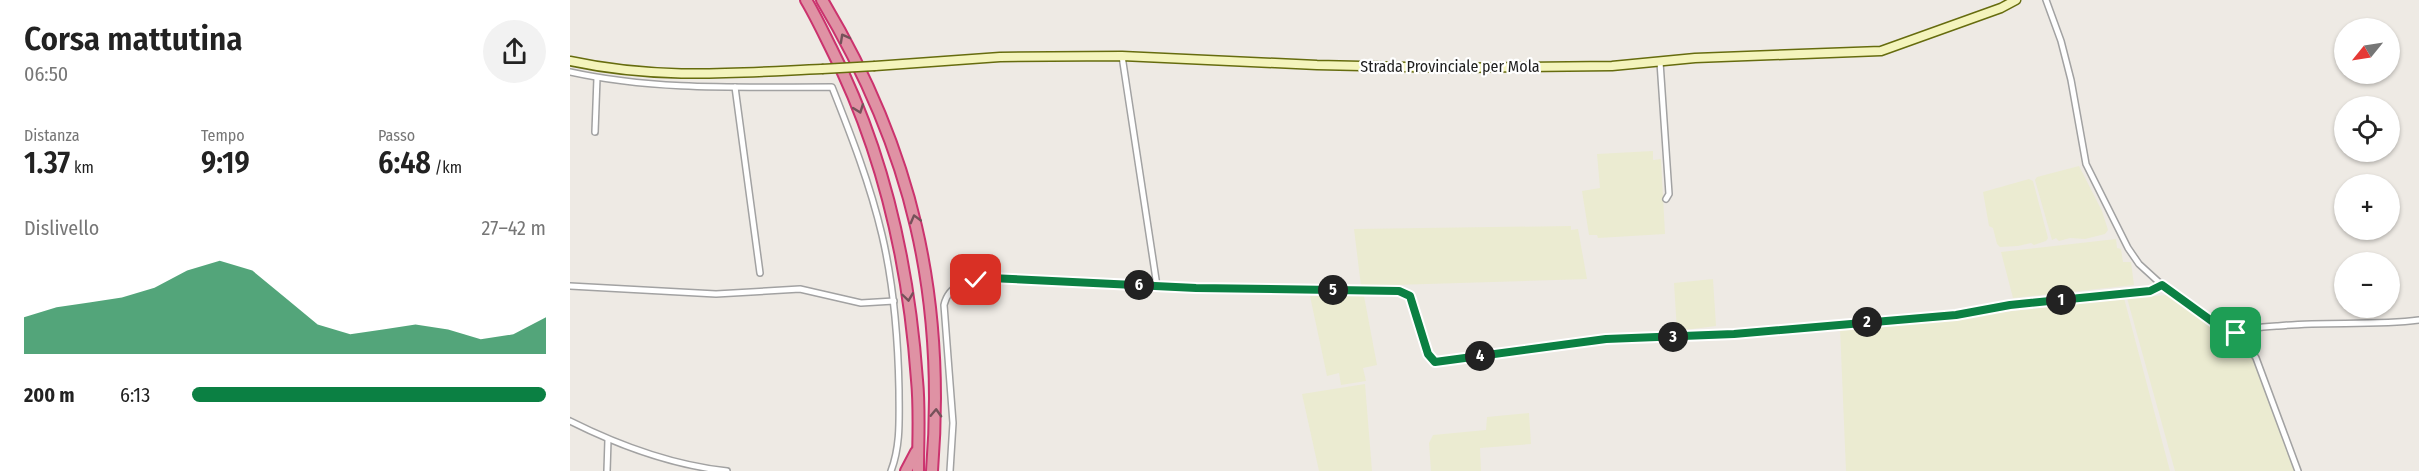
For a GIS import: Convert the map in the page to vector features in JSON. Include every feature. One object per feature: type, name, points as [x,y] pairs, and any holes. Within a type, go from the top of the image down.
[{"type":"highway","points":[[806,0],[850,87],[874,153],[891,213],[904,275],[914,343],[918,402],[918,471]]},
{"type":"highway","points":[[822,0],[859,64],[876,102],[902,171],[919,235],[926,270],[937,394],[932,471]]},
{"type":"highway","points":[[906,471],[918,446]]},
{"type":"street","name":"Strada Provinciale per Mola","points":[[570,61],[660,75],[822,69],[1000,57],[1122,56],[1317,65],[1452,68],[1612,66],[1695,58],[1881,51],[1955,26],[2016,0]]},
{"type":"street","points":[[2046,0],[2061,41],[2071,80],[2086,164],[2128,248],[2139,264],[2162,285],[2249,347],[2256,358],[2298,471]]},
{"type":"street","points":[[1122,56],[1157,286]]},
{"type":"street","points":[[1660,62],[1669,194],[1666,199]]},
{"type":"street","points":[[570,72],[658,86],[832,87],[872,197],[882,235],[894,301],[898,361],[899,444],[891,471]]},
{"type":"street","points":[[595,132],[597,78]]},
{"type":"street","points":[[735,87],[760,273]]},
{"type":"street","points":[[950,471],[953,423],[944,305],[950,290],[976,280],[990,278],[1157,286],[1405,292],[1410,296],[1428,354],[1435,362],[1606,339],[1723,335],[1956,315],[2010,305],[2150,291],[2162,285]]},
{"type":"street","points":[[570,286],[716,294],[800,289],[861,303],[894,301]]},
{"type":"street","points":[[2231,335],[2262,328],[2292,325],[2419,320]]},
{"type":"street","points":[[570,421],[608,440],[669,460],[698,468],[727,471]]},
{"type":"street","points":[[607,471],[608,440]]},
{"type":"green space","points":[[1653,151],[1653,160],[1661,159],[1665,234],[1598,238],[1597,235],[1589,235],[1582,191],[1600,188],[1597,154]]},
{"type":"green space","points":[[2079,166],[2102,211],[2108,230],[2105,234],[2085,239],[2070,238],[2059,241],[2056,238],[2052,240],[2035,180],[2037,177]]},
{"type":"green space","points":[[2029,179],[2033,181],[2048,238],[2034,245],[2031,243],[2000,247],[1993,228],[1989,226],[1983,192]]},
{"type":"green space","points":[[1571,226],[1571,230],[1578,229],[1587,279],[1361,286],[1354,229]]},
{"type":"green space","points":[[2116,239],[2117,248],[2121,249],[2123,262],[2131,262],[2134,285],[2013,298],[2001,252]]},
{"type":"green space","points":[[1713,279],[1716,326],[1677,331],[1674,283]]},
{"type":"green space","points":[[2168,295],[2247,350],[2254,359],[2296,471],[2175,471],[2127,298]]},
{"type":"green space","points":[[1310,296],[1364,296],[1377,365],[1363,368],[1366,381],[1341,385],[1339,373],[1327,376]]},
{"type":"green space","points":[[2124,298],[2170,471],[1846,471],[1840,328]]},
{"type":"green space","points":[[1365,384],[1372,471],[1319,471],[1302,394]]},
{"type":"green space","points":[[1529,413],[1531,444],[1480,448],[1481,471],[1431,471],[1429,443],[1433,435],[1486,430],[1487,417]]},
{"type":"route","points":[[976,280],[990,278],[1254,290],[1405,292],[1410,296],[1428,354],[1435,362],[1606,339],[1734,334],[1956,315],[2010,305],[2150,291],[2162,285],[2218,327],[2231,335],[2236,333]]}]
